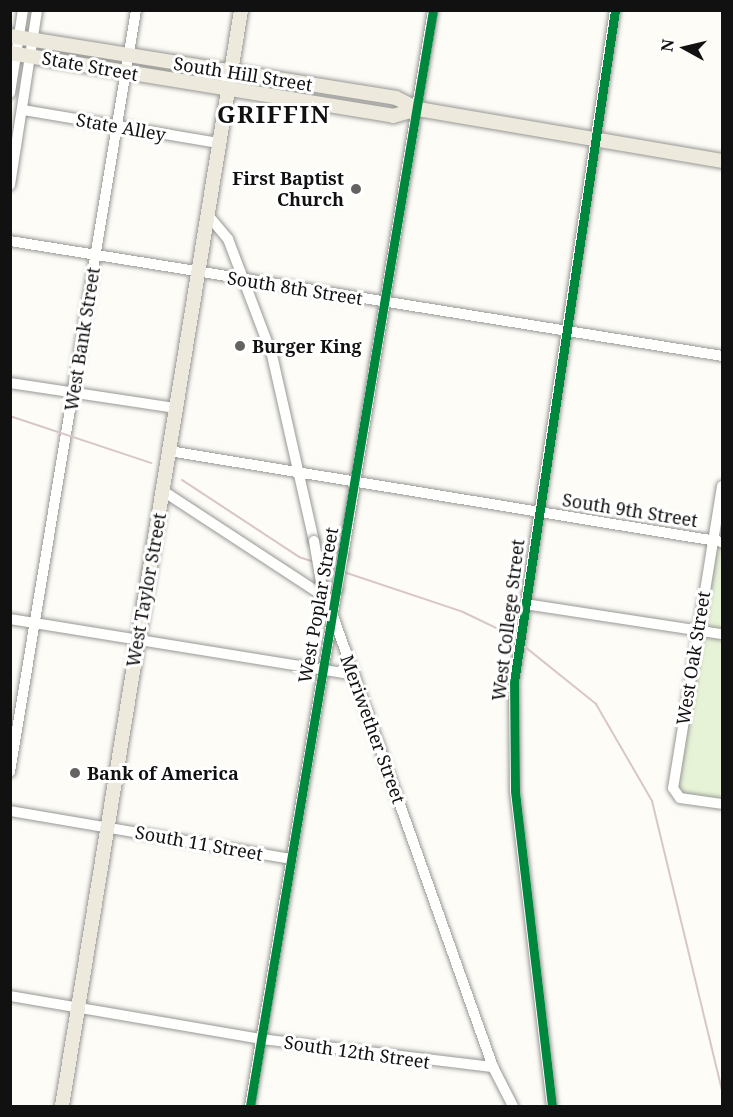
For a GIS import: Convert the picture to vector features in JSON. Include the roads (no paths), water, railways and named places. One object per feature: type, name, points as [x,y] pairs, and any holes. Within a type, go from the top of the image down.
[{"type":"main road","name":"West Taylor Street","points":[[62,1107],[197,273],[242,10]]},
{"type":"main road","name":"South Hill Street","points":[[20,37],[230,73],[396,98],[418,109],[723,161]]},
{"type":"main road","name":"State Street","points":[[19,54],[393,116],[418,109]]},
{"type":"street","points":[[10,185],[23,110],[19,54],[23,10]]},
{"type":"street","points":[[20,37],[37,10]]},
{"type":"street","name":"West Bank Street","points":[[10,772],[136,10]]},
{"type":"street","name":"West Poplar Street","points":[[250,1107],[290,859],[356,483],[433,10]]},
{"type":"street","name":"West College Street","points":[[552,1107],[512,740],[525,604],[615,10]]},
{"type":"street","points":[[10,93],[19,54]]},
{"type":"street","name":"State Alley","points":[[23,110],[219,143]]},
{"type":"street","name":"Meriwether Street","points":[[207,214],[220,225],[243,279],[287,404],[303,472],[322,595],[332,614],[493,1067],[513,1107]]},
{"type":"street","name":"South 8th Street","points":[[10,242],[723,356]]},
{"type":"street","points":[[10,383],[176,408]]},
{"type":"street","name":"South 9th Street","points":[[169,451],[717,541]]},
{"type":"street","name":"West Oak Street","points":[[723,486],[717,541],[698,630],[675,794],[723,804]]},
{"type":"street","points":[[163,491],[322,595]]},
{"type":"street","points":[[525,604],[723,634]]},
{"type":"street","points":[[10,619],[354,675]]},
{"type":"street","name":"South 11 Street","points":[[10,811],[290,859]]},
{"type":"street","name":"South 12th Street","points":[[10,996],[261,1039],[493,1067]]},
{"type":"railway","points":[[10,416],[151,463]]},
{"type":"railway","points":[[182,480],[299,557],[463,612],[509,634],[596,704],[652,801],[722,1090]]},
{"type":"place","name":"First Baptist Church","points":[[356,189]]},
{"type":"place","name":"Burger King","points":[[240,346]]},
{"type":"place","name":"Bank of America","points":[[75,773]]},
{"type":"district","name":"GRIFFIN","points":[[274,114]]}]
